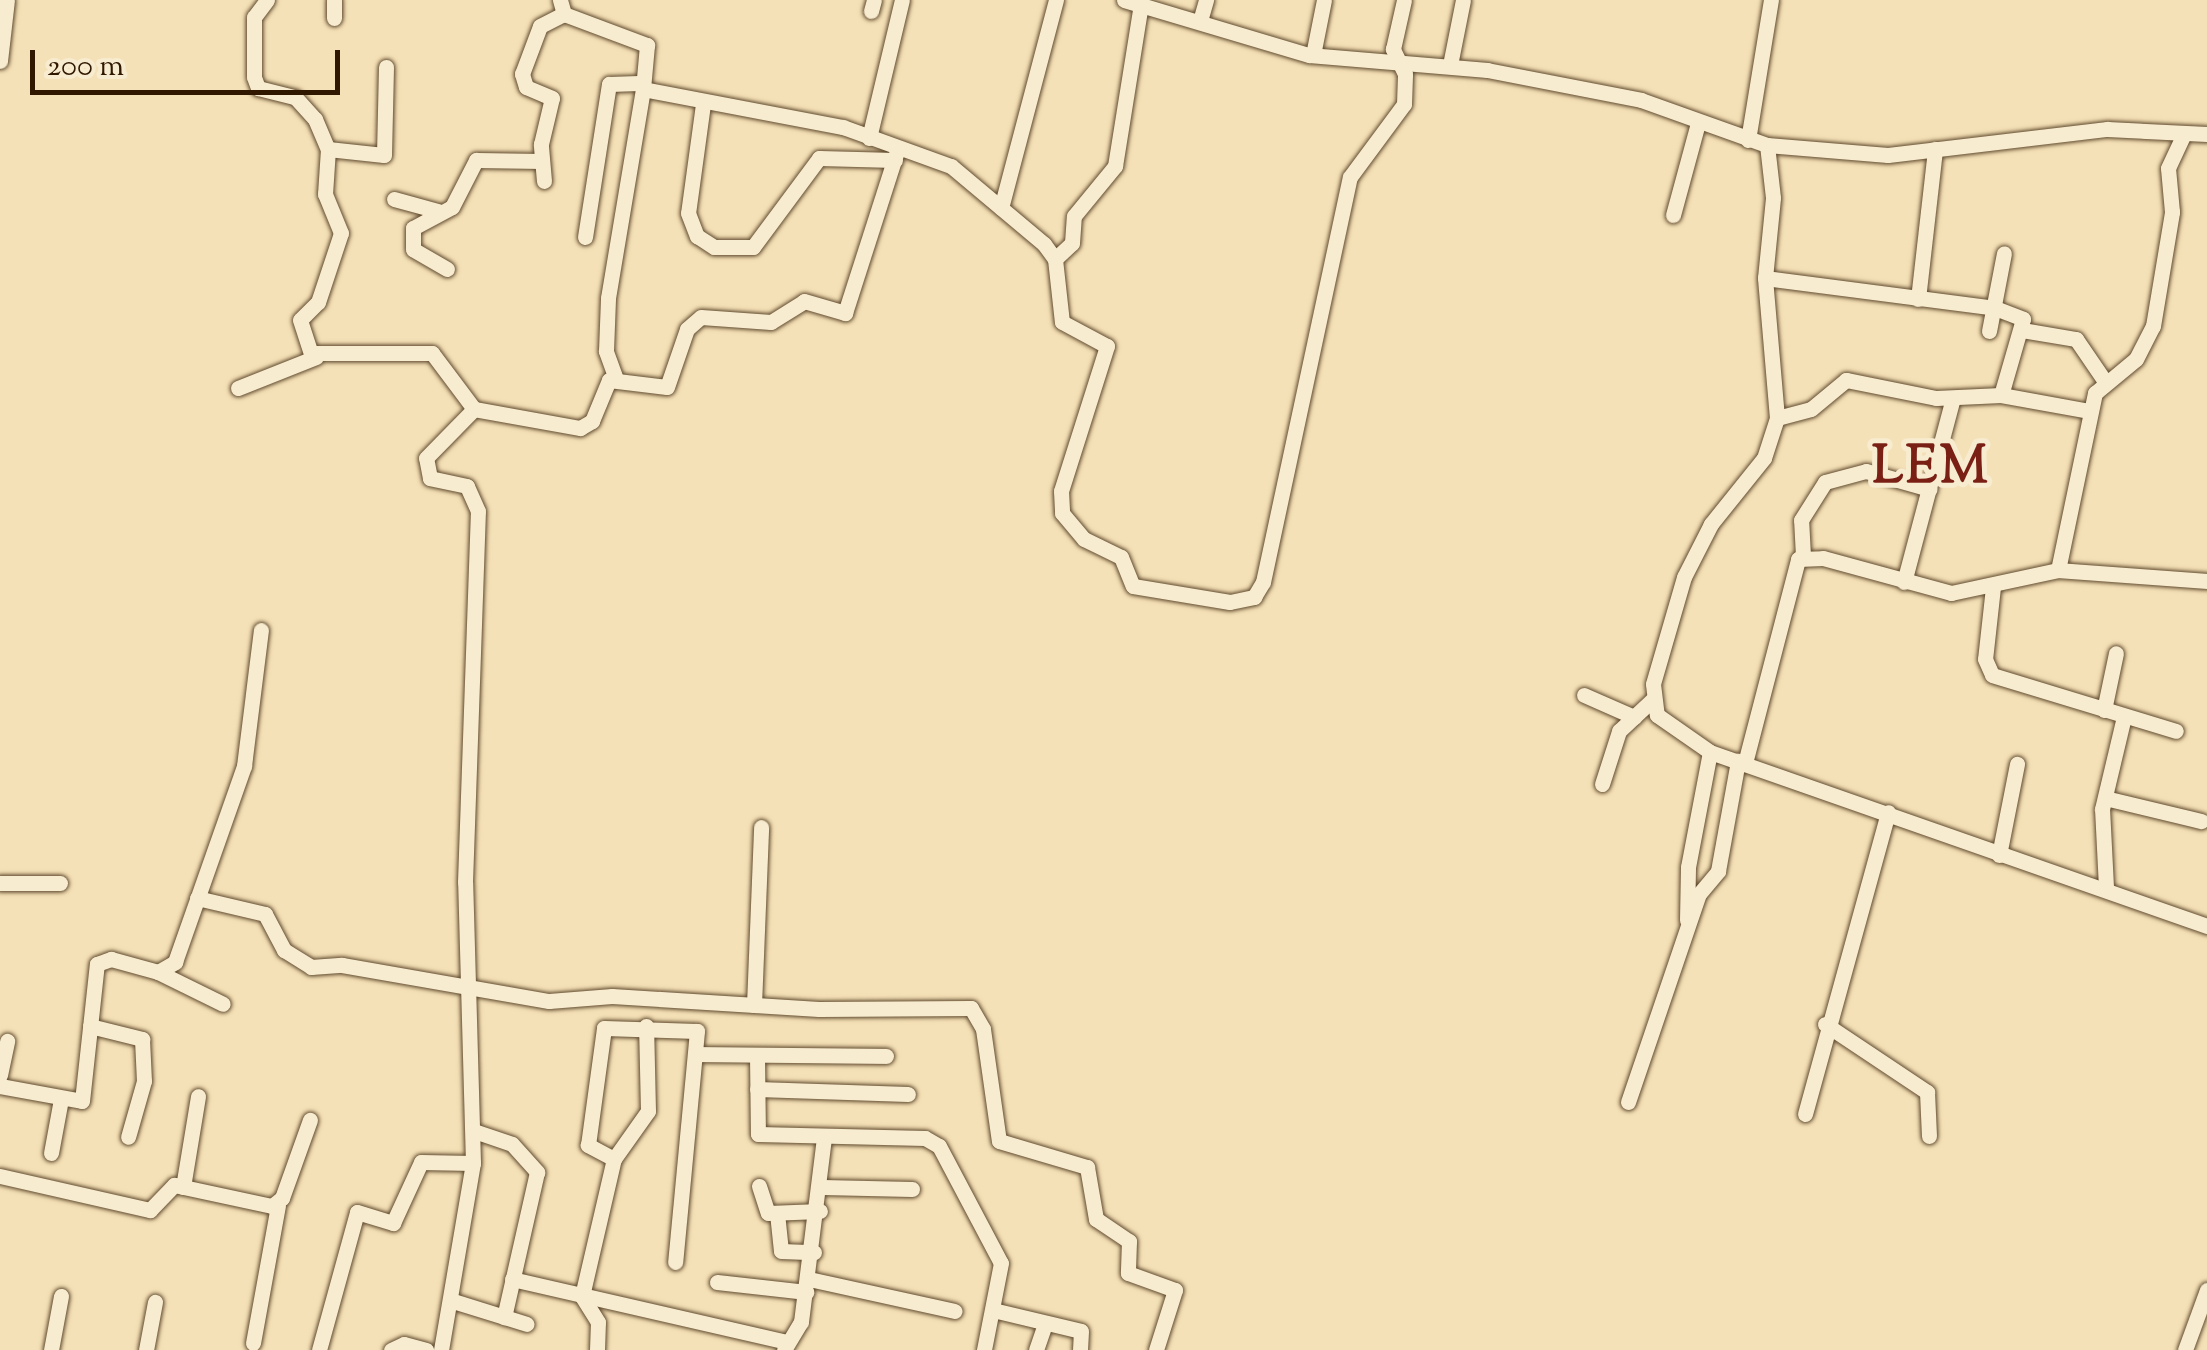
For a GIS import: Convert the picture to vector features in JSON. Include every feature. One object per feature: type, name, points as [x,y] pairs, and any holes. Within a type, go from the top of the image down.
[{"type":"street","points":[[0,61],[7,0]]},
{"type":"street","points":[[267,0],[254,17],[254,76],[258,88],[306,106],[328,149],[324,194],[341,232],[318,302],[300,320],[316,357]]},
{"type":"street","points":[[334,0],[334,18]]},
{"type":"street","points":[[869,138],[902,0]]},
{"type":"street","points":[[1000,208],[1056,0]]},
{"type":"street","points":[[1200,21],[1206,0]]},
{"type":"street","points":[[1313,55],[1324,0]]},
{"type":"street","points":[[703,104],[688,212],[697,236],[714,247],[753,246],[819,158],[896,156],[960,171],[1055,259],[1062,322],[1108,346],[1060,491],[1068,523],[1121,557],[1133,586],[1224,602],[1254,597],[1301,422],[1350,177],[1404,104],[1405,74],[1394,61],[1404,0]]},
{"type":"street","points":[[1450,64],[1464,0]]},
{"type":"street","points":[[1748,140],[1771,0]]},
{"type":"street","points":[[1055,259],[1072,243],[1074,216],[1114,166],[1130,1],[1313,55],[1450,64],[1657,104],[1698,123],[1767,146],[1888,154],[2106,129],[2207,134]]},
{"type":"street","points":[[544,181],[542,160],[552,98],[526,87],[522,74],[540,26],[562,7],[647,45],[608,298],[606,352],[616,379]]},
{"type":"street","points":[[328,149],[384,155],[386,68]]},
{"type":"street","points":[[585,237],[609,84],[641,86],[703,104],[812,120],[869,138],[896,156]]},
{"type":"street","points":[[1673,215],[1698,123]]},
{"type":"street","points":[[2058,570],[2089,411],[2104,380],[2136,359],[2152,326],[2172,212],[2168,168],[2184,133]]},
{"type":"street","points":[[1602,784],[1614,743],[1652,700],[1696,549],[1764,458],[1777,418],[1765,278],[1774,198],[1767,146]]},
{"type":"street","points":[[1918,299],[1935,149]]},
{"type":"street","points":[[238,388],[316,357],[432,353],[474,408],[588,426],[602,384],[616,379],[673,383],[687,329],[702,318],[771,322],[804,301],[845,313],[896,156]]},
{"type":"street","points":[[447,269],[420,258],[410,241],[420,220],[444,212],[476,160],[542,160]]},
{"type":"street","points":[[394,199],[444,212]]},
{"type":"street","points":[[1989,330],[2004,252]]},
{"type":"street","points":[[1765,278],[2021,314],[2022,330],[2001,396]]},
{"type":"street","points":[[2022,330],[2076,339],[2104,380]]},
{"type":"street","points":[[1777,418],[1811,410],[1846,380],[1953,398],[2001,396],[2089,411]]},
{"type":"street","points":[[1904,582],[1953,398]]},
{"type":"street","points":[[441,1350],[453,1301],[473,1163],[472,987],[465,882],[478,511],[468,486],[430,478],[426,458],[474,408]]},
{"type":"street","points":[[1628,1102],[1687,926],[1722,860],[1741,762],[1793,566],[1803,556],[1801,520],[1825,482],[1866,471],[1929,489]]},
{"type":"street","points":[[1803,556],[1952,593],[2058,570],[2207,581]]},
{"type":"street","points":[[1993,587],[1985,659],[1992,675],[2176,732]]},
{"type":"street","points":[[158,972],[175,962],[244,766],[261,630]]},
{"type":"street","points":[[2104,710],[2116,653]]},
{"type":"street","points":[[1584,694],[1634,717]]},
{"type":"street","points":[[1652,700],[1671,728],[1710,752],[1888,812],[1999,855],[2106,886],[2207,926]]},
{"type":"street","points":[[2106,886],[2104,798],[2124,717]]},
{"type":"street","points":[[1687,926],[1688,866],[1710,752]]},
{"type":"street","points":[[1999,855],[2017,764]]},
{"type":"street","points":[[2104,798],[2201,821]]},
{"type":"street","points":[[1805,1114],[1826,1024],[1858,933],[1888,812]]},
{"type":"street","points":[[754,1005],[760,827]]},
{"type":"street","points":[[0,884],[60,883]]},
{"type":"street","points":[[198,898],[265,914],[284,950],[311,967],[472,987],[549,1002],[612,996],[754,1005],[977,1011],[1000,1141],[1087,1168],[1096,1180],[1096,1219],[1129,1242],[1128,1273],[1176,1290],[1156,1350]]},
{"type":"street","points":[[0,1086],[78,1102],[84,1095],[98,964],[111,960],[158,972],[223,1004]]},
{"type":"street","points":[[1826,1024],[1927,1092],[1928,1136]]},
{"type":"street","points":[[614,1159],[588,1145],[602,1033],[609,1025],[696,1030],[699,1054],[678,1174],[675,1262]]},
{"type":"street","points":[[90,1026],[142,1039],[144,1081],[128,1137]]},
{"type":"street","points":[[596,1350],[598,1322],[582,1296],[614,1159],[648,1111],[646,1026]]},
{"type":"street","points":[[0,1075],[7,1042]]},
{"type":"street","points":[[699,1054],[886,1056]]},
{"type":"street","points":[[757,1056],[758,1134],[935,1141],[952,1185],[998,1252],[993,1310],[984,1350]]},
{"type":"street","points":[[757,1089],[908,1094]]},
{"type":"street","points":[[183,1187],[198,1096]]},
{"type":"street","points":[[51,1154],[62,1099]]},
{"type":"street","points":[[254,1343],[278,1205],[310,1120]]},
{"type":"street","points":[[474,1131],[512,1144],[537,1172],[504,1317]]},
{"type":"street","points":[[512,1279],[785,1346],[807,1286],[814,1252],[824,1138]]},
{"type":"street","points":[[319,1350],[357,1212],[393,1224],[421,1162],[473,1163]]},
{"type":"street","points":[[0,1176],[150,1210],[168,1186],[278,1205]]},
{"type":"street","points":[[759,1186],[765,1210],[820,1212]]},
{"type":"street","points":[[822,1188],[912,1188]]},
{"type":"street","points":[[777,1213],[777,1247],[814,1252]]},
{"type":"street","points":[[717,1282],[807,1286],[955,1311]]},
{"type":"street","points":[[2186,1350],[2207,1290]]},
{"type":"street","points":[[51,1350],[61,1296]]},
{"type":"street","points":[[453,1301],[527,1324]]},
{"type":"street","points":[[146,1350],[155,1302]]},
{"type":"street","points":[[993,1310],[1081,1331],[1080,1350]]},
{"type":"street","points":[[1036,1350],[1045,1324]]},
{"type":"street","points":[[391,1350],[426,1350]]},
{"type":"district","name":"LEM","points":[[1931,470]]}]
